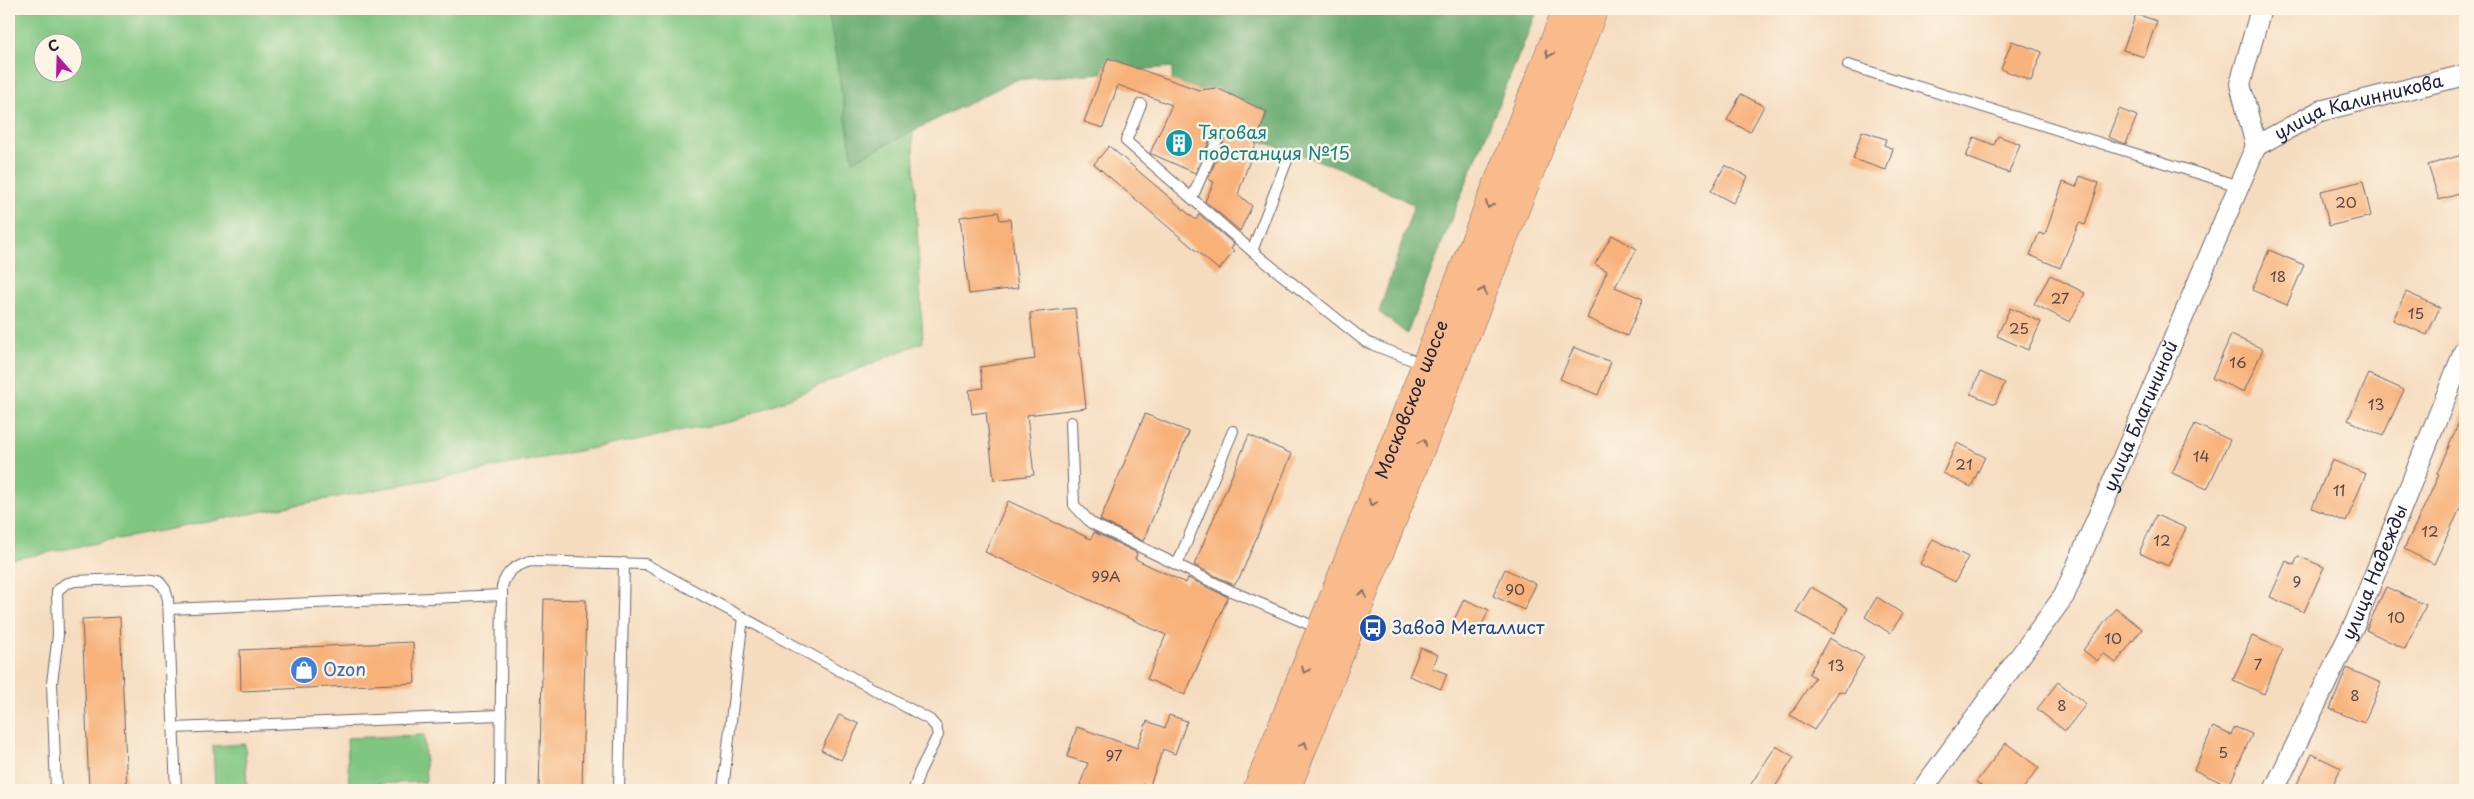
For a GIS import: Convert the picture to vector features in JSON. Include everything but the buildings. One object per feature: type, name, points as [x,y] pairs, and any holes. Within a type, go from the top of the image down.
[{"type":"main road","name":"Московское шоссе","points":[[1257,790],[1567,9]]},
{"type":"main road","name":"Московское шоссе","points":[[1286,790],[1594,9]]},
{"type":"street","points":[[2256,146],[2240,84],[2262,9]]},
{"type":"street","name":"улица Калинникова","points":[[2256,146],[2320,111],[2465,75]]},
{"type":"street","name":"улица Благининой","points":[[1922,790],[2064,596],[2256,146]]},
{"type":"street","name":"улица Надежды","points":[[2274,790],[2356,621],[2465,349]]},
{"type":"lane","points":[[1848,65],[2239,186]]},
{"type":"lane","points":[[1141,104],[1126,141],[1252,251],[1366,342],[1426,365]]},
{"type":"lane","points":[[1192,198],[1219,136]]},
{"type":"lane","points":[[1252,251],[1288,158]]},
{"type":"lane","points":[[1071,422],[1074,505],[1091,523],[1267,608],[1321,630]]},
{"type":"lane","points":[[1177,565],[1233,431]]},
{"type":"lane","points":[[500,790],[502,595],[504,578],[517,565],[530,561],[645,564],[930,720],[936,727],[938,735],[936,744],[919,773],[914,790]]},
{"type":"lane","points":[[619,790],[624,563]]},
{"type":"lane","points":[[56,790],[52,684],[58,635],[57,592],[65,584],[75,581],[147,578],[158,580],[165,590],[168,609],[176,790]]},
{"type":"lane","points":[[168,609],[502,595]]},
{"type":"lane","points":[[723,790],[742,617]]},
{"type":"lane","points":[[173,728],[501,715]]},
{"type":"green space","points":[[9,9],[906,9],[923,342],[735,421],[9,560]]},
{"type":"green space","points":[[828,9],[1538,9],[1450,222],[1407,334],[1379,312],[1414,205],[1340,168],[1173,111],[1172,67],[1015,80],[853,161]]},
{"type":"green space","points":[[424,735],[426,782],[349,785],[347,738]]},
{"type":"green space","points":[[245,744],[247,790],[215,790],[213,746]]},
{"type":"place","name":"Тяговая подстанция №15","points":[[1179,143]]},
{"type":"place","name":"Завод Металлист","points":[[1373,628]]},
{"type":"place","name":"Ozon","points":[[304,670]]}]
